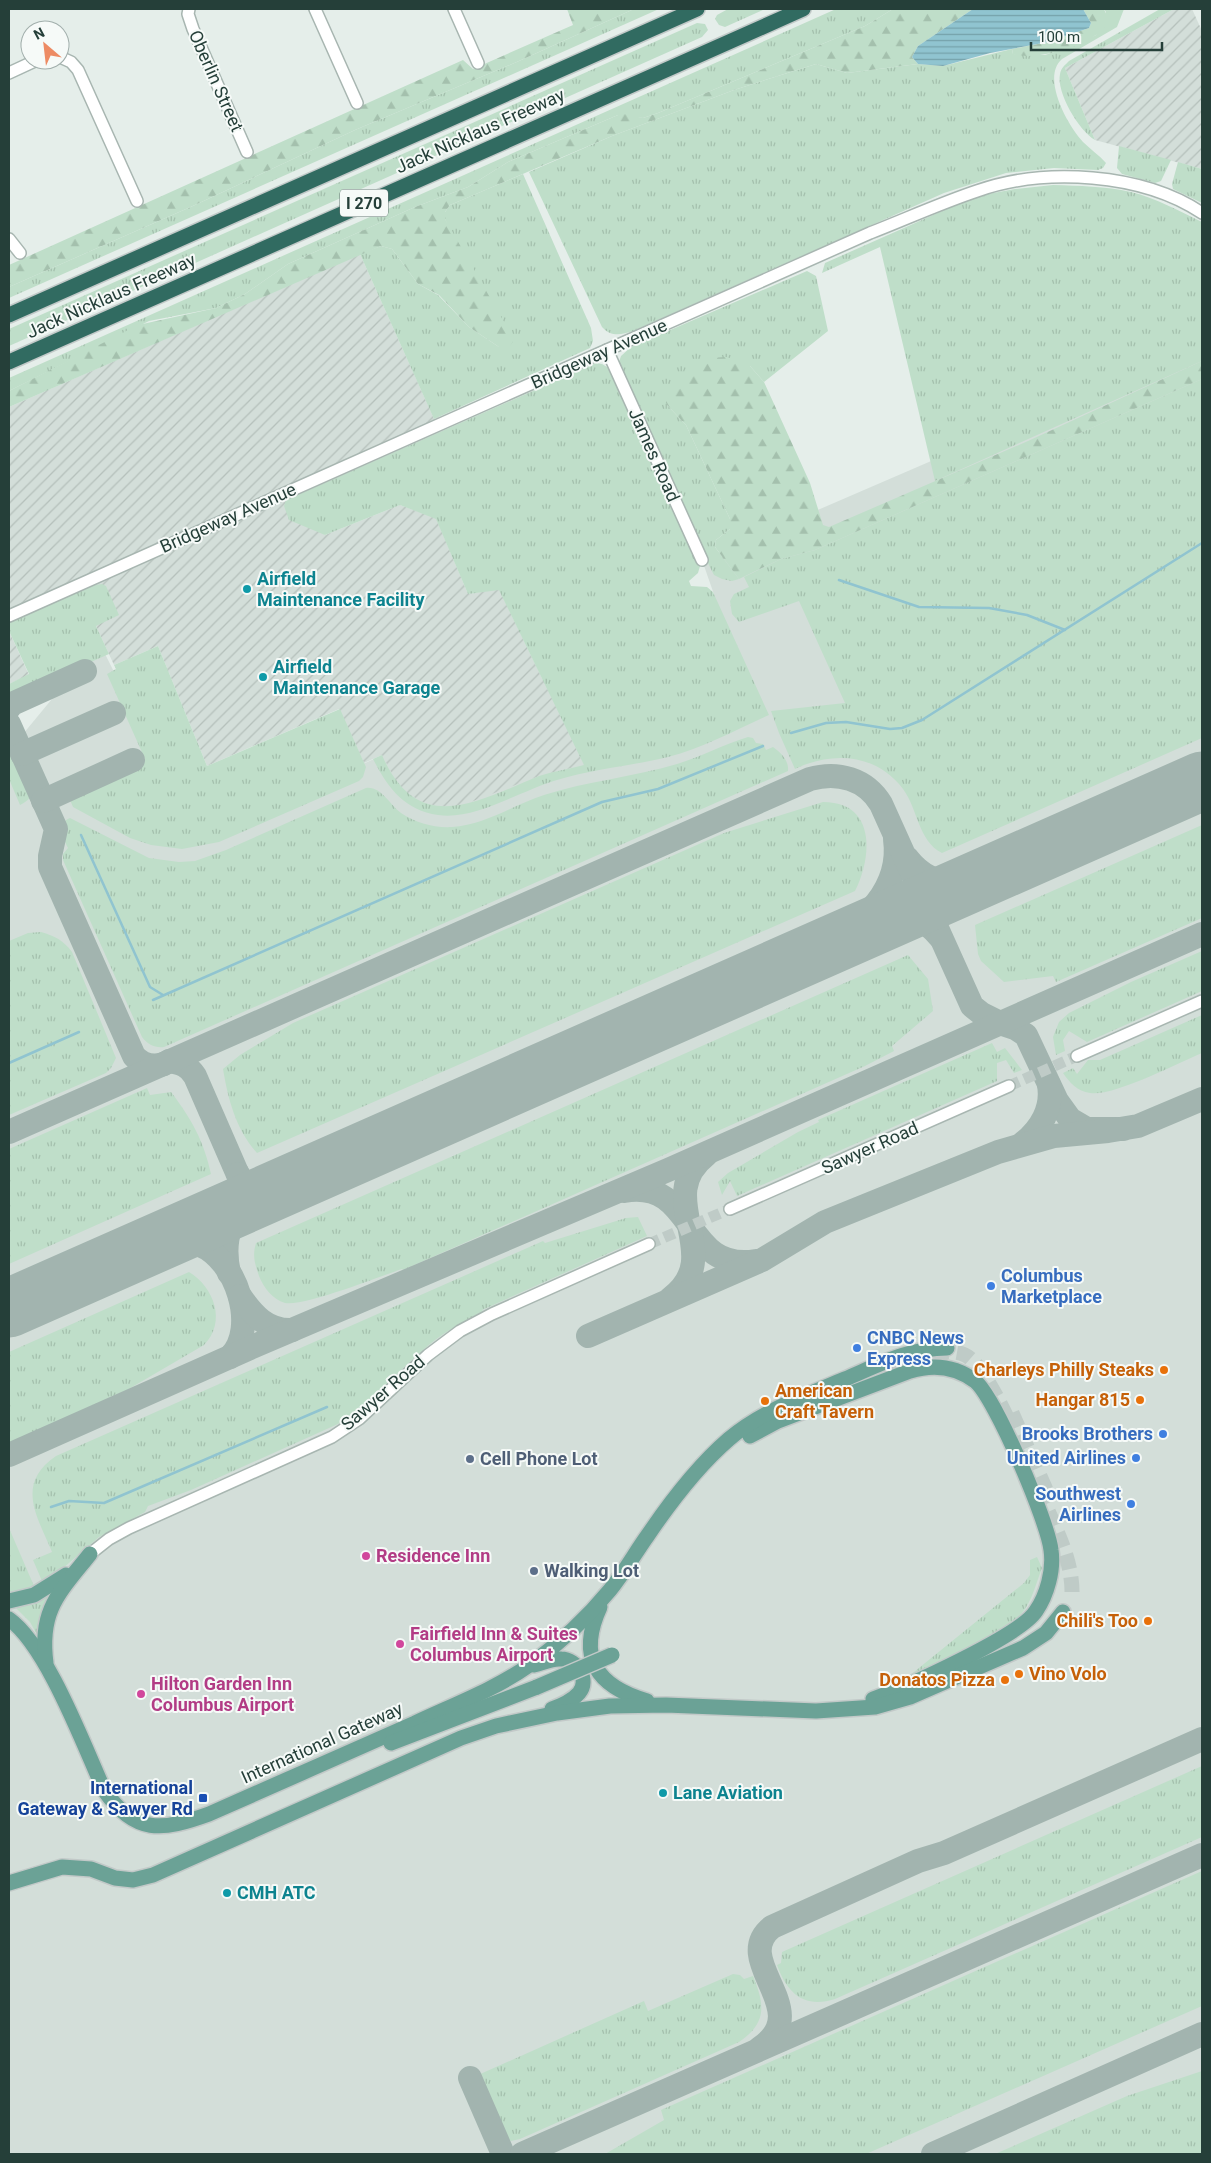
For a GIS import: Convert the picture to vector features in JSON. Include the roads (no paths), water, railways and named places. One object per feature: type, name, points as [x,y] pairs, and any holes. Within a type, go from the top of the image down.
[{"type":"highway","name":"Jack Nicklaus Freeway","points":[[9,315],[698,9]]},
{"type":"highway","name":"Jack Nicklaus Freeway","points":[[9,362],[803,9]]},
{"type":"main road","points":[[679,1494],[728,1440],[782,1406],[900,1356],[923,1349],[946,1348]]},
{"type":"main road","points":[[679,1494],[721,1456],[752,1434],[778,1421],[919,1368],[938,1366],[957,1371],[974,1381],[984,1390],[1006,1434],[1048,1533],[1052,1560],[1049,1580],[1041,1604],[1026,1623],[1009,1634],[885,1695],[852,1706],[816,1711]]},
{"type":"main road","name":"International Gateway","points":[[9,1619],[30,1642],[47,1670],[104,1790],[120,1811],[138,1823],[169,1826],[209,1814],[451,1706],[520,1671],[576,1627],[610,1590],[679,1494]]},
{"type":"main road","points":[[9,1601],[21,1599],[46,1590],[90,1554]]},
{"type":"main road","points":[[47,1670],[43,1642],[46,1620],[63,1586],[90,1554]]},
{"type":"main road","points":[[610,1590],[599,1608],[590,1635],[590,1651],[595,1666],[605,1679],[623,1693],[666,1706]]},
{"type":"main road","points":[[496,1726],[586,1708],[666,1706],[816,1711],[863,1709],[910,1697],[1035,1641],[1050,1629],[1063,1612]]},
{"type":"main road","points":[[313,1768],[394,1742],[537,1687],[612,1655]]},
{"type":"main road","points":[[9,1883],[62,1867],[91,1869],[115,1878],[133,1880],[153,1875],[452,1742],[567,1703],[575,1698],[583,1687],[584,1682],[580,1670],[567,1660],[554,1659],[520,1671]]},
{"type":"street","name":"Oberlin Street","points":[[189,9],[188,14],[192,29],[247,152]]},
{"type":"street","points":[[315,9],[358,103]]},
{"type":"street","points":[[454,9],[478,63]]},
{"type":"street","points":[[70,62],[78,70],[137,201]]},
{"type":"street","name":"Bridgeway Avenue","points":[[9,616],[870,233],[978,190],[1015,182],[1048,178],[1108,179],[1136,184],[1166,194],[1202,213]]},
{"type":"street","points":[[9,239],[20,253]]},
{"type":"street","name":"James Road","points":[[607,350],[702,560]]},
{"type":"street","points":[[1077,1056],[1202,1001]]},
{"type":"street","name":"Sawyer Road","points":[[730,1209],[1010,1086]]},
{"type":"street","name":"Sawyer Road","points":[[90,1554],[109,1539],[129,1528],[332,1437],[359,1419],[428,1355],[460,1331],[492,1314],[649,1244]]},
{"type":"water","points":[[973,9],[1083,9],[1091,23],[1089,28],[1048,42],[990,53],[943,66],[918,64],[912,57],[918,46]]},
{"type":"waterway","points":[[791,733],[826,723],[846,722],[890,729],[902,728],[922,720],[1202,543]]},
{"type":"waterway","points":[[839,580],[919,607],[989,608],[1027,615],[1065,630]]},
{"type":"waterway","points":[[153,1000],[602,802],[658,789],[763,746]]},
{"type":"waterway","points":[[81,835],[150,987],[163,995]]},
{"type":"waterway","points":[[9,1063],[79,1032]]},
{"type":"waterway","points":[[51,1507],[69,1501],[104,1503],[327,1407]]},
{"type":"tunnel","points":[[1009,1086],[1077,1056]]},
{"type":"tunnel","points":[[649,1244],[730,1209]]},
{"type":"tunnel","points":[[934,1352],[958,1352],[971,1359],[991,1387],[1011,1426]]},
{"type":"tunnel","points":[[1012,1413],[1050,1499]]},
{"type":"tunnel","points":[[1039,1491],[1066,1555],[1072,1595]]},
{"type":"place","name":"Airfield Maintenance Facility","points":[[247,589]]},
{"type":"place","name":"Airfield Maintenance Garage","points":[[263,677]]},
{"type":"place","name":"Columbus Marketplace","points":[[991,1286]]},
{"type":"place","name":"CNBC News Express","points":[[857,1348]]},
{"type":"place","name":"Charleys Philly Steaks","points":[[1164,1370]]},
{"type":"place","name":"Hangar 815","points":[[1140,1400]]},
{"type":"place","name":"American Craft Tavern","points":[[765,1401]]},
{"type":"place","name":"Brooks Brothers","points":[[1163,1434]]},
{"type":"place","name":"United Airlines","points":[[1136,1458]]},
{"type":"place","name":"Cell Phone Lot","points":[[470,1459]]},
{"type":"place","name":"Southwest Airlines","points":[[1131,1504]]},
{"type":"place","name":"Residence Inn","points":[[366,1556]]},
{"type":"place","name":"Walking Lot","points":[[534,1571]]},
{"type":"place","name":"Chili's Too","points":[[1148,1621]]},
{"type":"place","name":"Fairfield Inn & Suites Columbus Airport","points":[[400,1644]]},
{"type":"place","name":"Vino Volo","points":[[1019,1674]]},
{"type":"place","name":"Donatos Pizza","points":[[1005,1680]]},
{"type":"place","name":"Hilton Garden Inn Columbus Airport","points":[[141,1694]]},
{"type":"place","name":"Lane Aviation","points":[[663,1793]]},
{"type":"place","name":"International Gateway & Sawyer Rd","points":[[203,1798]]},
{"type":"place","name":"CMH ATC","points":[[227,1893]]}]
